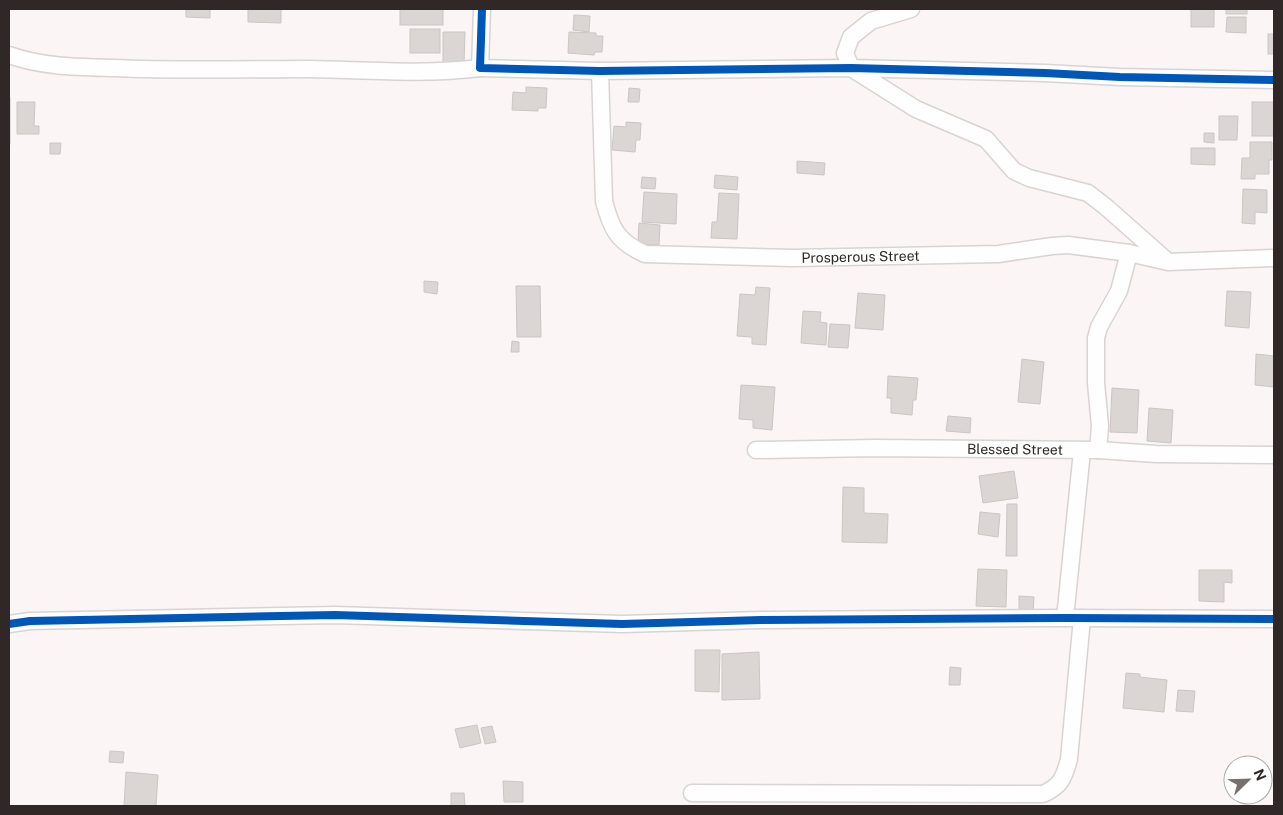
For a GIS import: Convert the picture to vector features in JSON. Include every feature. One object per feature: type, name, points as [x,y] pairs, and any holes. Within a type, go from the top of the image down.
[{"type":"street","points":[[480,68],[482,9]]},
{"type":"street","points":[[911,9],[871,21],[851,37],[845,53],[850,68],[916,109],[986,139],[1014,171],[1029,178],[1088,193],[1168,262]]},
{"type":"street","points":[[9,55],[52,66],[149,70],[310,69],[452,72],[480,68],[600,71],[850,68],[1274,80]]},
{"type":"street","name":"Prosperous Street","points":[[600,71],[604,201],[609,220],[623,241],[645,254],[793,258],[989,254],[1068,245],[1129,253],[1168,262],[1274,258]]},
{"type":"street","points":[[1065,618],[1090,450],[1100,426],[1096,383],[1096,338],[1099,327],[1119,291],[1129,253]]},
{"type":"street","name":"Blessed Street","points":[[756,450],[875,448],[1090,450],[1156,454],[1274,455]]},
{"type":"street","points":[[9,624],[30,621],[335,615],[622,624],[761,620],[1065,618],[1274,620]]},
{"type":"street","points":[[692,793],[1043,794],[1054,789],[1065,777],[1069,759],[1082,618]]},
{"type":"building","points":[[186,9],[210,9],[210,18],[186,17]]},
{"type":"building","points":[[248,9],[281,9],[281,23],[248,22]]},
{"type":"building","points":[[400,9],[443,9],[443,25],[400,25]]},
{"type":"building","points":[[1191,9],[1214,9],[1214,27],[1191,27]]},
{"type":"building","points":[[1226,9],[1247,9],[1247,14],[1226,14]]},
{"type":"building","points":[[574,15],[590,16],[589,32],[573,30]]},
{"type":"building","points":[[1227,17],[1246,17],[1246,33],[1226,32]]},
{"type":"building","points":[[410,29],[440,29],[440,53],[410,53]]},
{"type":"building","points":[[443,32],[465,32],[464,65],[443,65]]},
{"type":"building","points":[[569,32],[596,33],[596,36],[603,36],[602,52],[595,52],[594,55],[568,53]]},
{"type":"building","points":[[1268,34],[1274,34],[1274,54],[1268,54]]},
{"type":"building","points":[[526,87],[547,88],[546,108],[538,108],[538,111],[512,110],[513,92],[526,93]]},
{"type":"building","points":[[629,88],[640,89],[639,102],[628,102]]},
{"type":"building","points":[[10,98],[10,144],[9,144]]},
{"type":"building","points":[[17,102],[35,102],[34,126],[39,126],[39,134],[17,134]]},
{"type":"building","points":[[1252,102],[1274,102],[1274,136],[1252,136]]},
{"type":"building","points":[[1219,116],[1238,116],[1237,140],[1219,140]]},
{"type":"building","points":[[626,122],[641,123],[640,140],[636,140],[635,152],[612,150],[614,126],[626,127]]},
{"type":"building","points":[[1204,133],[1214,133],[1214,143],[1204,142]]},
{"type":"building","points":[[1250,142],[1272,142],[1272,160],[1269,160],[1269,174],[1255,174],[1255,179],[1241,179],[1242,158],[1250,158]]},
{"type":"building","points":[[50,143],[61,143],[60,154],[50,154]]},
{"type":"building","points":[[1191,148],[1215,148],[1215,165],[1191,164]]},
{"type":"building","points":[[797,161],[825,163],[824,175],[797,173]]},
{"type":"building","points":[[715,175],[738,177],[737,190],[714,188]]},
{"type":"building","points":[[642,177],[656,178],[655,189],[641,188]]},
{"type":"building","points":[[1243,189],[1267,190],[1267,213],[1255,212],[1255,224],[1242,223]]},
{"type":"building","points":[[644,192],[677,194],[676,224],[642,222]]},
{"type":"building","points":[[719,193],[739,194],[737,239],[711,238],[712,222],[717,222]]},
{"type":"building","points":[[639,223],[660,225],[659,245],[638,244]]},
{"type":"building","points":[[424,281],[438,282],[437,294],[424,292]]},
{"type":"building","points":[[516,286],[540,286],[541,337],[517,337]]},
{"type":"building","points":[[756,287],[770,288],[766,345],[752,344],[752,337],[737,336],[740,294],[755,295]]},
{"type":"building","points":[[1227,291],[1251,292],[1249,328],[1225,326]]},
{"type":"building","points":[[858,293],[885,295],[883,330],[855,328]]},
{"type":"building","points":[[803,311],[821,312],[820,322],[827,323],[826,345],[801,343]]},
{"type":"building","points":[[830,324],[850,325],[848,348],[828,347]]},
{"type":"building","points":[[512,341],[519,342],[519,352],[511,352]]},
{"type":"building","points":[[1256,354],[1274,356],[1274,387],[1255,385]]},
{"type":"building","points":[[1022,359],[1044,362],[1040,404],[1018,402]]},
{"type":"building","points":[[888,376],[918,378],[916,400],[913,400],[912,415],[891,413],[891,398],[887,398]]},
{"type":"building","points":[[741,385],[775,387],[772,430],[753,428],[753,420],[739,419]]},
{"type":"building","points":[[1112,388],[1139,390],[1137,433],[1110,432]]},
{"type":"building","points":[[1149,408],[1173,410],[1171,443],[1147,441]]},
{"type":"building","points":[[948,416],[971,418],[970,433],[946,431]]},
{"type":"building","points":[[1014,471],[1018,498],[983,503],[979,476]]},
{"type":"building","points":[[843,487],[864,488],[864,513],[888,514],[887,543],[842,542]]},
{"type":"building","points":[[1007,504],[1017,504],[1017,556],[1006,556]]},
{"type":"building","points":[[980,512],[1000,514],[998,537],[978,534]]},
{"type":"building","points":[[978,569],[1007,570],[1006,607],[976,606]]},
{"type":"building","points":[[1199,570],[1232,570],[1232,583],[1224,582],[1224,602],[1199,601]]},
{"type":"building","points":[[1019,596],[1034,597],[1033,615],[1019,614]]},
{"type":"building","points":[[695,650],[720,650],[719,692],[695,691]]},
{"type":"building","points":[[759,652],[760,699],[722,700],[722,654]]},
{"type":"building","points":[[950,667],[961,668],[960,685],[949,685]]},
{"type":"building","points":[[1126,673],[1140,674],[1140,677],[1167,680],[1164,712],[1123,708]]},
{"type":"building","points":[[1178,690],[1195,691],[1193,712],[1176,711]]},
{"type":"building","points":[[477,725],[481,743],[460,748],[455,729]]},
{"type":"building","points":[[492,726],[496,742],[485,744],[481,728]]},
{"type":"building","points":[[110,751],[124,752],[123,763],[109,762]]},
{"type":"building","points":[[126,772],[158,775],[156,806],[124,806]]},
{"type":"building","points":[[503,781],[523,782],[523,802],[504,802]]},
{"type":"building","points":[[451,793],[464,793],[465,806],[451,806]]},
{"type":"cycle path","points":[[482,9],[480,68],[600,71],[851,68],[1274,80]]},
{"type":"cycle path","points":[[9,624],[30,621],[335,615],[622,624],[761,620],[1274,619]]}]
